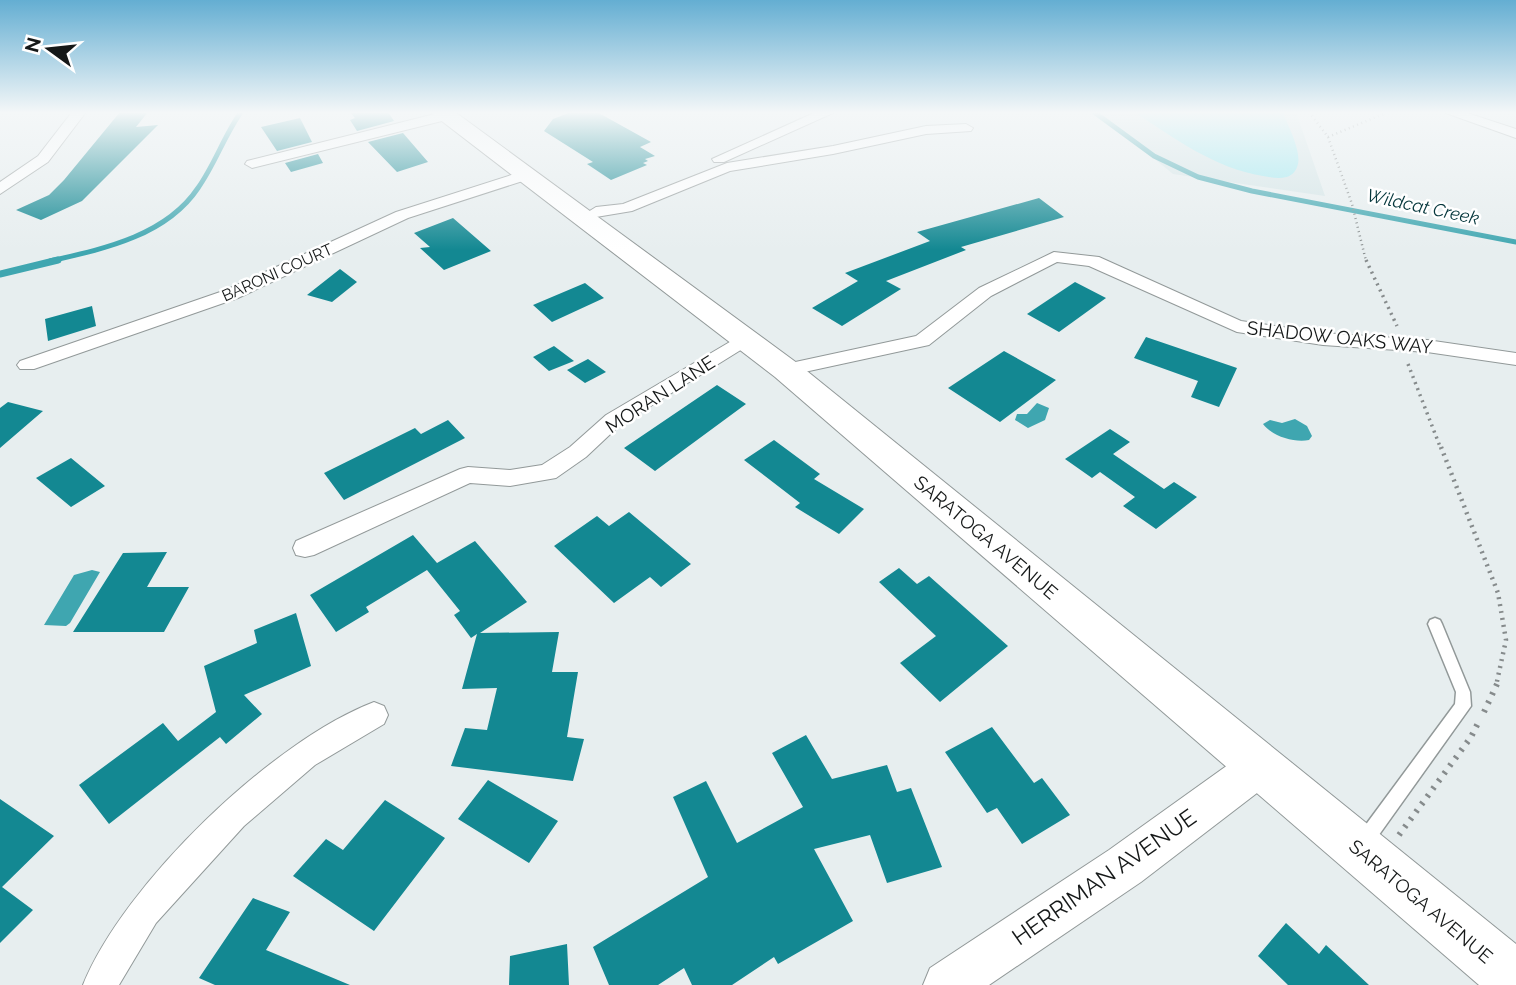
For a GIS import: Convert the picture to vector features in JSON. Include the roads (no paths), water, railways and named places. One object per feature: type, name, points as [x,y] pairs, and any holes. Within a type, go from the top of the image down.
[{"type":"main road","name":"SARATOGA AVENUE","points":[[504,158],[590,214],[786,370],[1516,980]]},
{"type":"street","points":[[0,189],[44,158]]},
{"type":"street","points":[[252,164],[275,158]]},
{"type":"street","points":[[590,214],[721,158]]},
{"type":"street","points":[[590,214],[626,208],[727,167],[783,158]]},
{"type":"street","name":"BARONI COURT","points":[[27,365],[232,294],[402,215],[527,175]]},
{"type":"street","name":"SHADOW OAKS WAY","points":[[786,370],[922,341],[985,292],[1054,257],[1093,261],[1237,326],[1323,339],[1404,344],[1516,359]]},
{"type":"street","name":"MORAN LANE","points":[[305,548],[468,475],[510,478],[548,472],[578,452],[613,420],[745,339]]},
{"type":"street","points":[[100,985],[144,911],[233,815],[305,755],[374,715]]},
{"type":"street","name":"HERRIMAN AVENUE","points":[[947,985],[1125,866],[1260,766]]},
{"type":"lane","points":[[1368,857],[1463,706],[1463,692],[1435,624]]},
{"type":"waterway","points":[[50,261],[132,238],[169,218],[198,188],[216,158]]},
{"type":"waterway","name":"Wildcat Creek","points":[[1158,158],[1198,177],[1252,191],[1516,242]]},
{"type":"waterway","points":[[0,274],[58,260]]}]
